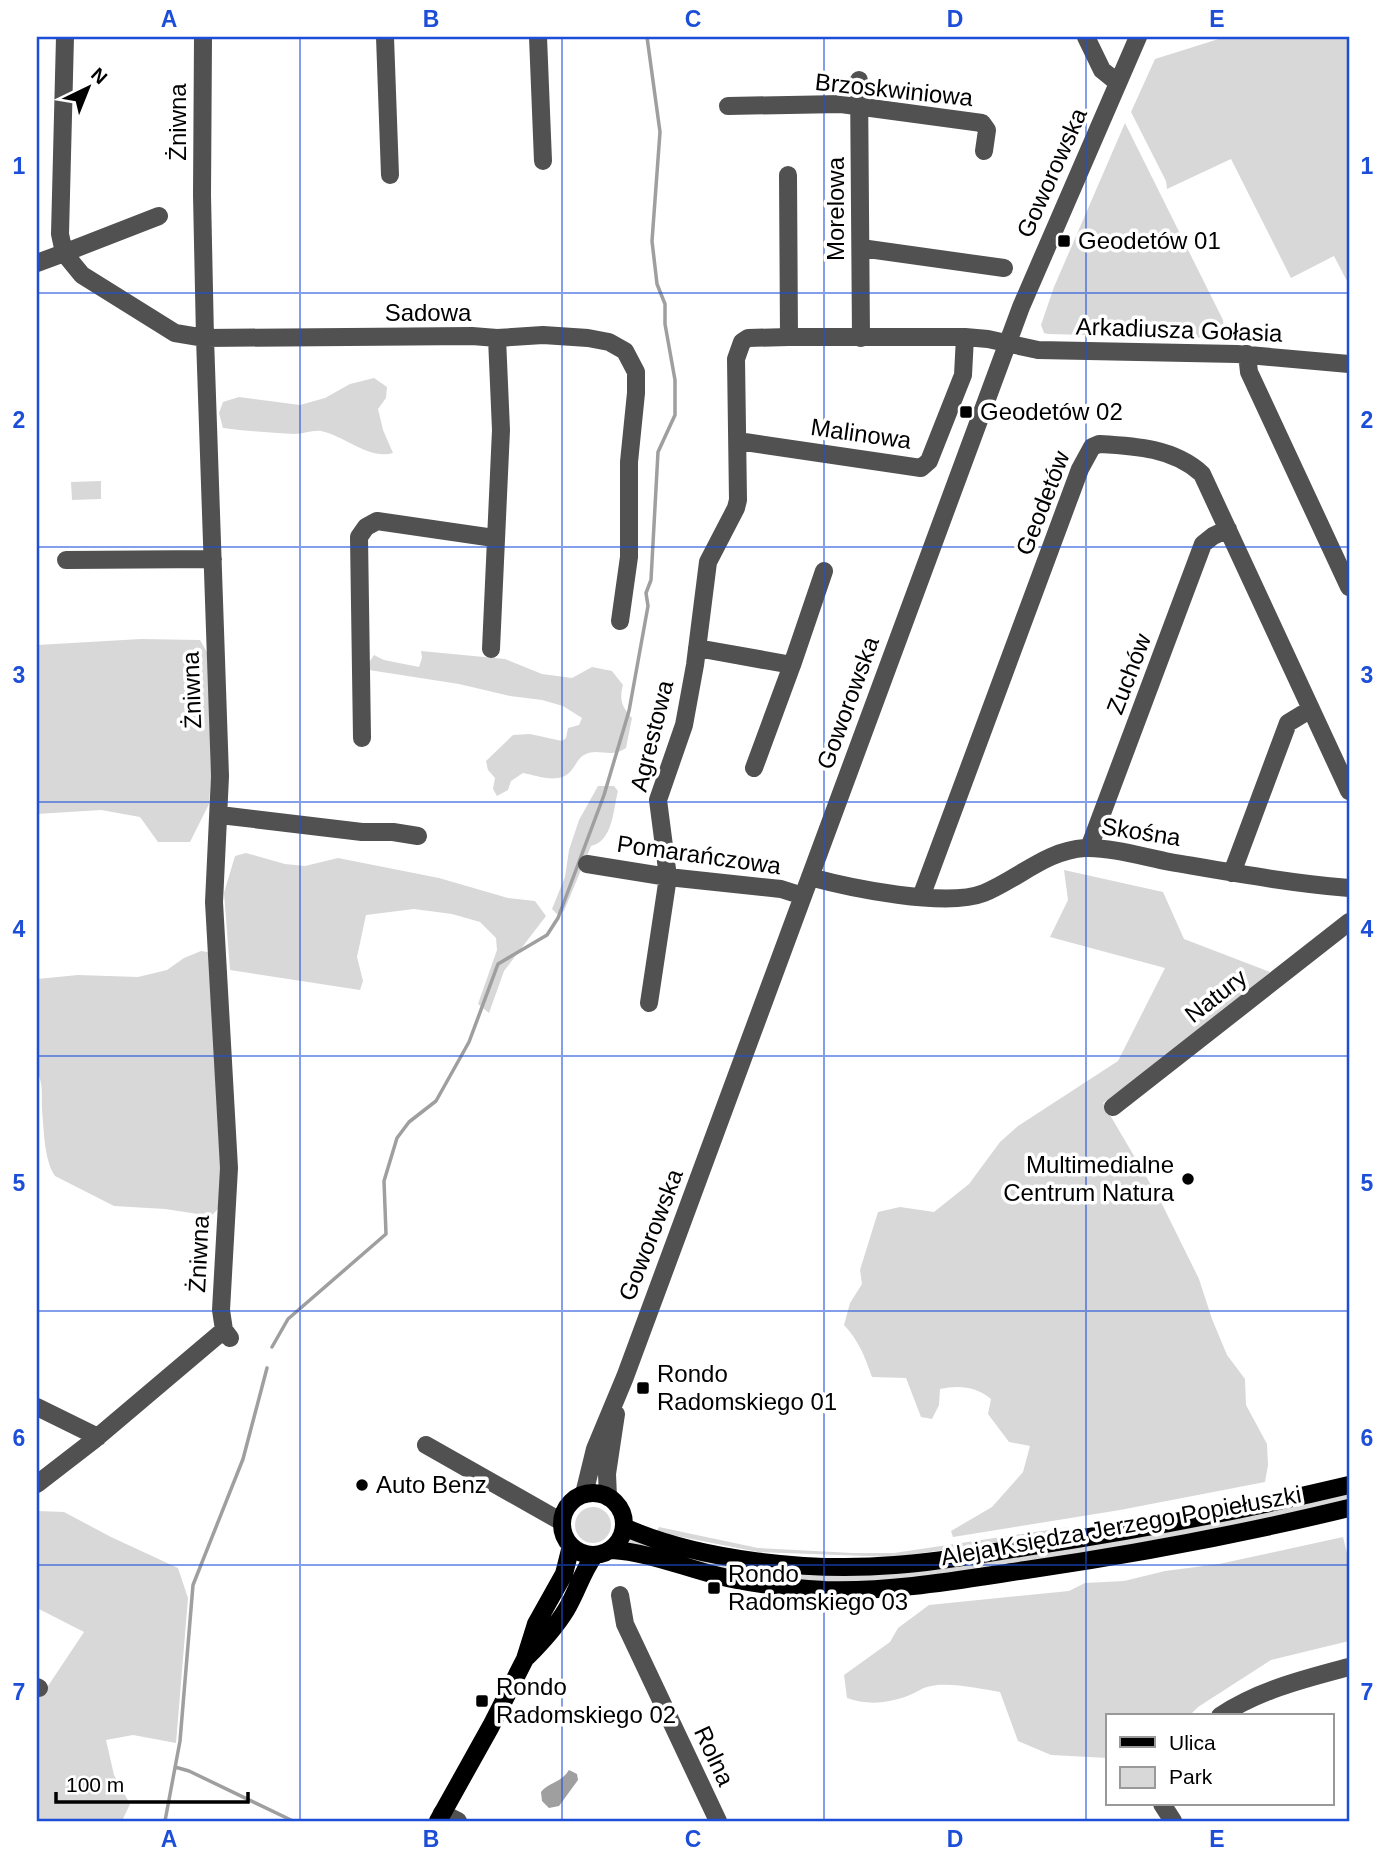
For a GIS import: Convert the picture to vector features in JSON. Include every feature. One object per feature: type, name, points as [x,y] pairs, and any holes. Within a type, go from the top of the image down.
[{"type":"main road","name":"Aleja Księdza Jerzego Popiełuszki","points":[[624,1527],[695,1549],[742,1558],[823,1566],[897,1565],[1135,1530],[1212,1516],[1349,1485]]},
{"type":"main road","points":[[584,1494],[608,1497],[621,1509],[624,1527],[622,1535],[612,1550],[594,1556],[586,1555],[565,1539],[562,1522],[568,1505],[584,1494]]},
{"type":"main road","name":"Aleja Księdza Jerzego Popiełuszki","points":[[612,1550],[641,1553],[716,1575],[751,1582],[824,1590],[875,1589],[937,1584],[1140,1552],[1232,1535],[1349,1508]]},
{"type":"main road","points":[[446,1818],[525,1659],[536,1624],[564,1574],[571,1546]]},
{"type":"main road","points":[[525,1659],[550,1634],[566,1611],[587,1565],[594,1556]]},
{"type":"street","points":[[64,253],[60,234],[65,37]]},
{"type":"street","name":"Żniwna","points":[[98,1437],[227,1334],[220,1310],[229,1168],[214,902],[220,816],[205,338],[203,37]]},
{"type":"street","points":[[385,37],[390,175]]},
{"type":"street","points":[[538,37],[543,161]]},
{"type":"street","points":[[1086,37],[1102,70],[1118,83]]},
{"type":"street","name":"Goworowska","points":[[584,1494],[595,1449],[619,1393],[1008,343],[1051,236],[1138,37]]},
{"type":"street","name":"Morelowa","points":[[859,80],[861,338]]},
{"type":"street","name":"Brzoskwiniowa","points":[[728,106],[841,104],[982,123],[987,127],[984,151]]},
{"type":"street","points":[[788,175],[789,337],[965,337],[1008,343]]},
{"type":"street","points":[[37,263],[159,216]]},
{"type":"street","points":[[860,248],[1004,268]]},
{"type":"street","name":"Sadowa","points":[[64,253],[82,275],[175,333],[205,338],[497,338],[543,335],[609,342],[625,351],[636,372],[629,462],[629,557],[620,621]]},
{"type":"street","name":"Agrestowa","points":[[649,1003],[668,877],[658,800],[684,725],[708,562],[737,505],[736,359],[739,346],[748,338],[789,337]]},
{"type":"street","name":"Malinowa","points":[[738,441],[921,468],[929,461],[963,375],[965,337]]},
{"type":"street","points":[[491,649],[501,430],[497,338]]},
{"type":"street","name":"Arkadiusza Gołasia","points":[[1008,343],[1038,350],[1247,354],[1349,364]]},
{"type":"street","points":[[1247,354],[1249,372],[1349,587]]},
{"type":"street","name":"Geodetów","points":[[921,897],[1080,470],[1092,447],[1099,444],[1168,453],[1183,459],[1202,474],[1349,791]]},
{"type":"street","points":[[362,738],[359,537],[366,527],[377,521],[494,538]]},
{"type":"street","name":"Zuchów","points":[[1089,848],[1203,544],[1228,529]]},
{"type":"street","points":[[66,560],[213,559]]},
{"type":"street","points":[[754,768],[824,571]]},
{"type":"street","points":[[697,648],[792,665]]},
{"type":"street","points":[[1232,873],[1288,723],[1311,709]]},
{"type":"street","points":[[220,816],[418,836]]},
{"type":"street","name":"Skośna","points":[[810,877],[833,884],[950,899],[976,895],[1056,855],[1089,848],[1232,873],[1349,888]]},
{"type":"street","name":"Pomarańczowa","points":[[587,864],[668,877],[781,890],[803,896]]},
{"type":"street","name":"Natury","points":[[1113,1107],[1349,922]]},
{"type":"street","name":"Goworowska","points":[[608,1497],[607,1474],[619,1393]]},
{"type":"street","points":[[37,1408],[98,1437],[37,1484]]},
{"type":"street","points":[[426,1445],[562,1522]]},
{"type":"street","name":"Rolna","points":[[620,1595],[625,1624],[718,1821]]},
{"type":"street","points":[[1223,1714],[1274,1689],[1349,1667]]},
{"type":"street","points":[[1162,1806],[1173,1821]]},
{"type":"green space","points":[[1225,37],[1349,37],[1349,285],[1334,256],[1291,278],[1231,159],[1167,189],[1166,181],[1131,112],[1155,59]]},
{"type":"green space","points":[[1125,123],[1223,320],[1224,329],[1219,338],[1141,336],[1143,327],[1126,327],[1129,336],[1044,333],[1041,325],[1054,287]]},
{"type":"green space","points":[[374,378],[387,387],[386,398],[378,409],[393,453],[375,453],[321,431],[294,434],[223,428],[219,413],[223,402],[239,397],[300,405],[325,398],[350,384]]},
{"type":"green space","points":[[101,481],[101,499],[72,500],[71,482]]},
{"type":"green space","points":[[141,639],[200,640],[208,654],[211,776],[209,804],[190,842],[158,842],[140,817],[101,810],[37,814],[37,645]]},
{"type":"green space","points":[[421,651],[505,659],[542,674],[572,678],[592,667],[612,671],[623,685],[622,703],[632,718],[626,748],[615,753],[595,752],[584,755],[570,772],[560,778],[523,773],[511,781],[508,790],[497,796],[493,789],[495,778],[488,770],[486,761],[513,735],[530,734],[562,741],[566,738],[568,728],[579,725],[582,718],[563,706],[542,700],[369,670],[374,655],[384,660],[419,667]]},
{"type":"green space","points":[[598,786],[614,786],[618,791],[611,824],[604,838],[591,846],[564,911],[557,914],[552,909],[565,877],[569,850],[579,820]]},
{"type":"green space","points":[[246,853],[285,864],[305,866],[338,858],[439,878],[508,898],[535,901],[546,916],[504,971],[489,1013],[478,1004],[497,950],[496,938],[480,922],[452,914],[414,909],[366,915],[357,957],[363,981],[360,990],[230,970],[224,893],[235,856]]},
{"type":"green space","points":[[1064,870],[1163,892],[1184,939],[1270,972],[1191,1040],[1103,1103],[1161,1202],[1199,1279],[1227,1355],[1245,1379],[1246,1405],[1267,1444],[1268,1465],[1265,1482],[1120,1510],[953,1537],[951,1531],[992,1507],[1023,1472],[1030,1446],[1009,1442],[988,1414],[991,1399],[973,1389],[940,1389],[939,1405],[932,1419],[921,1417],[906,1378],[872,1377],[854,1337],[844,1325],[850,1303],[862,1284],[860,1270],[878,1212],[900,1207],[934,1212],[969,1184],[1000,1142],[1018,1126],[1118,1061],[1165,968],[1050,937],[1068,900]]},
{"type":"green space","points":[[201,951],[214,953],[222,1205],[211,1216],[165,1209],[114,1206],[55,1176],[51,1169],[37,1072],[37,979],[78,975],[138,977],[167,970],[184,958]]},
{"type":"green space","points":[[1349,1493],[1349,1503],[1055,1559],[870,1584],[798,1581],[726,1570],[629,1544],[630,1537],[871,1574]]},
{"type":"green space","points":[[593,1507],[606,1512],[611,1525],[606,1538],[593,1543],[580,1538],[575,1525],[580,1512]]},
{"type":"green space","points":[[37,1511],[64,1512],[178,1568],[188,1598],[176,1743],[133,1735],[106,1740],[114,1775],[130,1804],[122,1821],[37,1821],[37,1692],[42,1695],[84,1632],[37,1608]]},
{"type":"green space","points":[[659,1527],[758,1548],[853,1553],[894,1553],[1069,1527],[1069,1532],[895,1557],[758,1552],[656,1532]]},
{"type":"green space","points":[[1343,1537],[1349,1561],[1349,1641],[1271,1660],[1191,1714],[1106,1714],[1106,1758],[1051,1755],[1018,1741],[1000,1692],[964,1686],[935,1685],[888,1701],[872,1703],[847,1698],[844,1675],[890,1642],[898,1628],[929,1605],[1069,1591],[1085,1583],[1124,1581],[1165,1571],[1219,1564]]},
{"type":"shaded area","points":[[569,1770],[577,1774],[578,1780],[559,1806],[549,1808],[542,1801],[541,1792]]},
{"type":"waterway","points":[[272,1347],[288,1319],[386,1234],[384,1181],[397,1138],[409,1122],[436,1101],[469,1042],[498,964],[547,935],[558,918],[604,795],[629,711],[648,606],[646,593],[651,580],[658,452],[675,415],[675,380],[665,324],[665,304],[657,284],[652,241],[660,132],[647,37]]},
{"type":"waterway","points":[[165,1821],[180,1741],[193,1585],[243,1459],[267,1368]]},
{"type":"waterway","points":[[175,1767],[189,1771],[293,1821]]},
{"type":"place","name":"Geodetów 01","points":[[1064,241]]},
{"type":"place","name":"Geodetów 02","points":[[966,412]]},
{"type":"place","name":"Multimedialne Centrum Natura","points":[[1188,1179]]},
{"type":"place","name":"Rondo Radomskiego 01","points":[[643,1388]]},
{"type":"place","name":"Auto Benz","points":[[362,1485]]},
{"type":"place","name":"Rondo Radomskiego 03","points":[[714,1588]]},
{"type":"place","name":"Rondo Radomskiego 02","points":[[482,1701]]}]
